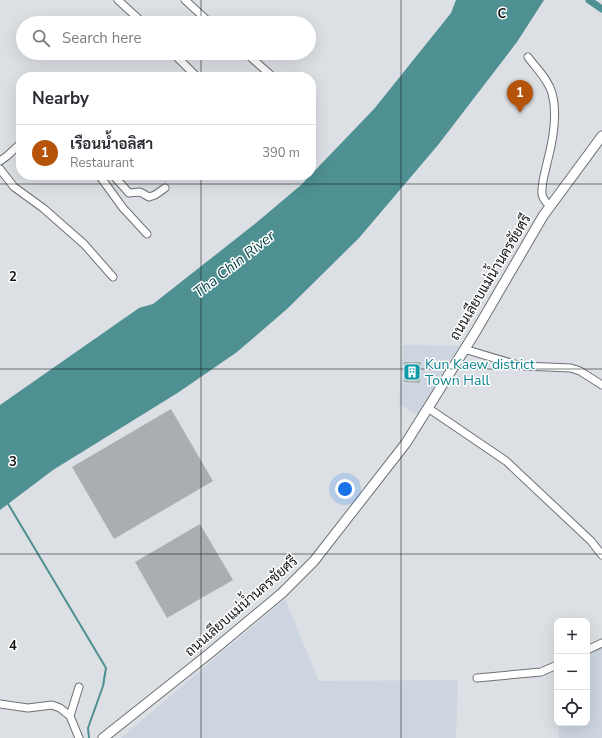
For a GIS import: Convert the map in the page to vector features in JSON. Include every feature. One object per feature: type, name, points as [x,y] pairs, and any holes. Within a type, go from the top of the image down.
[{"type":"main road","name":"ถนนเลียบแม่น้ำนครชัยศรี","points":[[103,738],[210,653],[282,593],[314,561],[406,443],[550,206],[602,136]]},
{"type":"street","points":[[118,0],[135,16]]},
{"type":"street","points":[[185,0],[202,16]]},
{"type":"street","points":[[528,57],[546,81],[552,94],[554,128],[542,186],[544,201],[550,206]]},
{"type":"street","points":[[180,60],[191,72]]},
{"type":"street","points":[[254,60],[267,72]]},
{"type":"street","points":[[0,161],[16,148]]},
{"type":"street","points":[[0,169],[14,187],[43,208],[84,244],[113,277]]},
{"type":"street","points":[[103,180],[123,208],[146,234]]},
{"type":"street","points":[[117,180],[129,194],[140,192],[149,197],[165,188]]},
{"type":"street","points":[[464,349],[524,366],[571,368],[580,371],[602,385]]},
{"type":"street","points":[[428,408],[506,461],[591,541],[602,555]]},
{"type":"street","points":[[590,649],[602,643]]},
{"type":"street","points":[[477,678],[541,672],[554,666]]},
{"type":"street","points":[[70,716],[79,687]]},
{"type":"street","points":[[0,704],[28,708],[52,705],[60,708],[70,716],[79,738]]},
{"type":"shaded area","points":[[403,345],[459,346],[419,415],[399,405]]},
{"type":"shaded area","points":[[285,599],[319,681],[458,680],[456,738],[121,738]]},
{"type":"shaded area","points":[[602,647],[602,738],[559,738],[558,726],[590,726],[590,653]]},
{"type":"water","name":"Tha Chin River","points":[[456,0],[544,0],[517,42],[438,145],[359,238],[287,309],[237,352],[179,392],[53,470],[0,510],[0,405],[139,308],[153,304],[256,223],[306,180],[316,180],[316,169],[374,109],[451,13]]},
{"type":"building","name":"Kun Kaew district Town Hall","points":[[404,362],[421,362],[420,383],[404,382]]},
{"type":"building","points":[[171,409],[213,481],[114,539],[72,467]]},
{"type":"building","points":[[200,524],[233,580],[167,618],[135,562]]},
{"type":"waterway","points":[[589,0],[602,9]]},
{"type":"waterway","points":[[7,502],[106,668],[103,686],[88,728],[89,738]]},
{"type":"place","name":"เรือนน้ำอลิสา","points":[[520,113]]},
{"type":"place","name":"Kun Kaew district Town Hall","points":[[412,372]]}]
